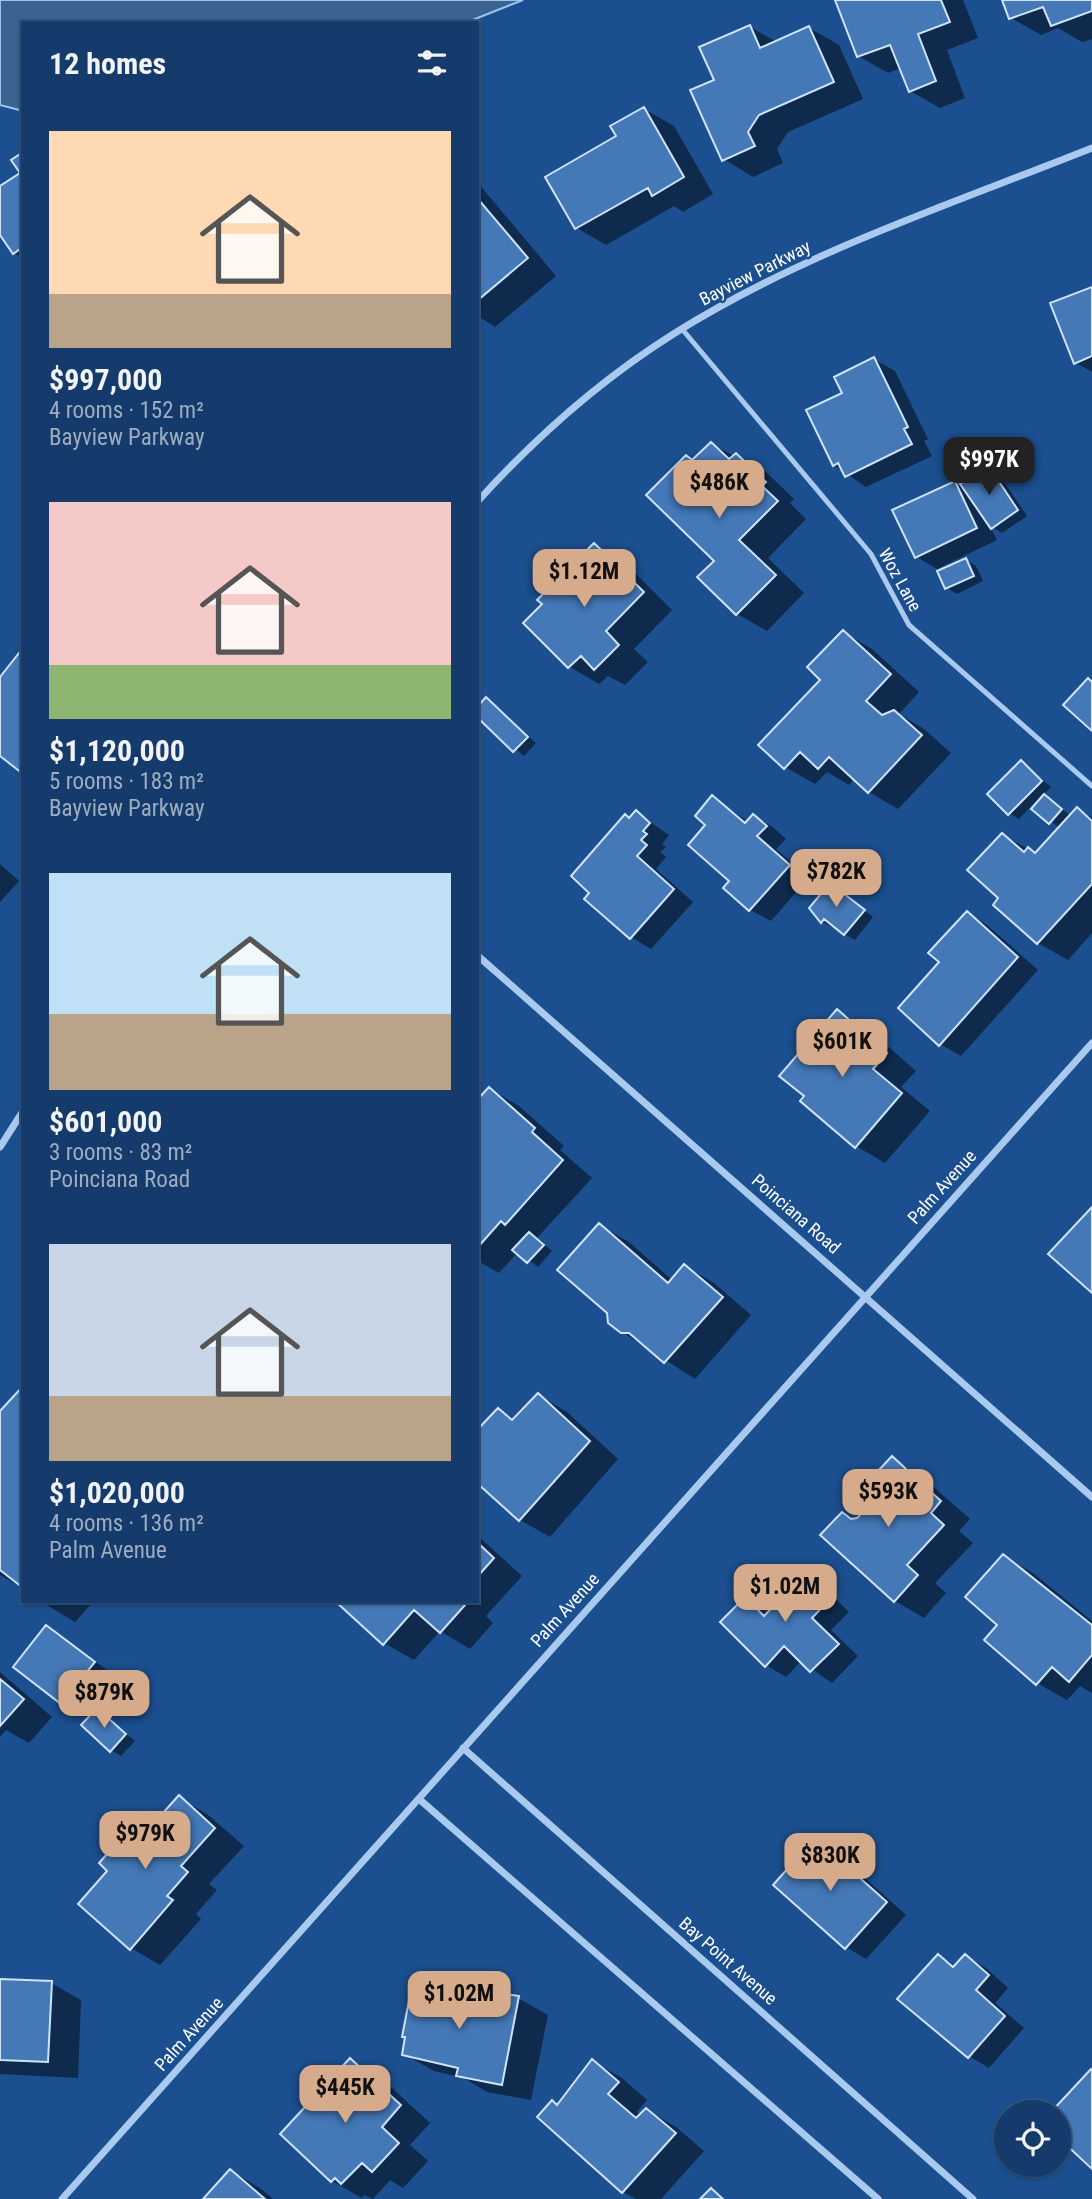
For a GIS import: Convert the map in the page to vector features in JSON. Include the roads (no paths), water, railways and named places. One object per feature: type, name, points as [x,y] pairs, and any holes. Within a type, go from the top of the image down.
[{"type":"street","name":"Bayview Parkway","points":[[479,500],[539,439],[598,388],[682,329],[815,258],[1092,148]]},
{"type":"street","name":"Poinciana Road","points":[[479,957],[1092,1497]]},
{"type":"street","name":"Palm Avenue","points":[[62,2199],[1092,1042]]},
{"type":"street","points":[[0,1147],[21,1114]]},
{"type":"street","name":"Bay Point Avenue","points":[[463,1748],[973,2199]]},
{"type":"street","points":[[419,1799],[878,2199]]},
{"type":"lane","name":"Woz Lane","points":[[682,329],[871,554],[909,625],[1092,786]]},
{"type":"water","points":[[0,0],[523,0],[470,21],[21,21],[21,110],[0,105]]}]
